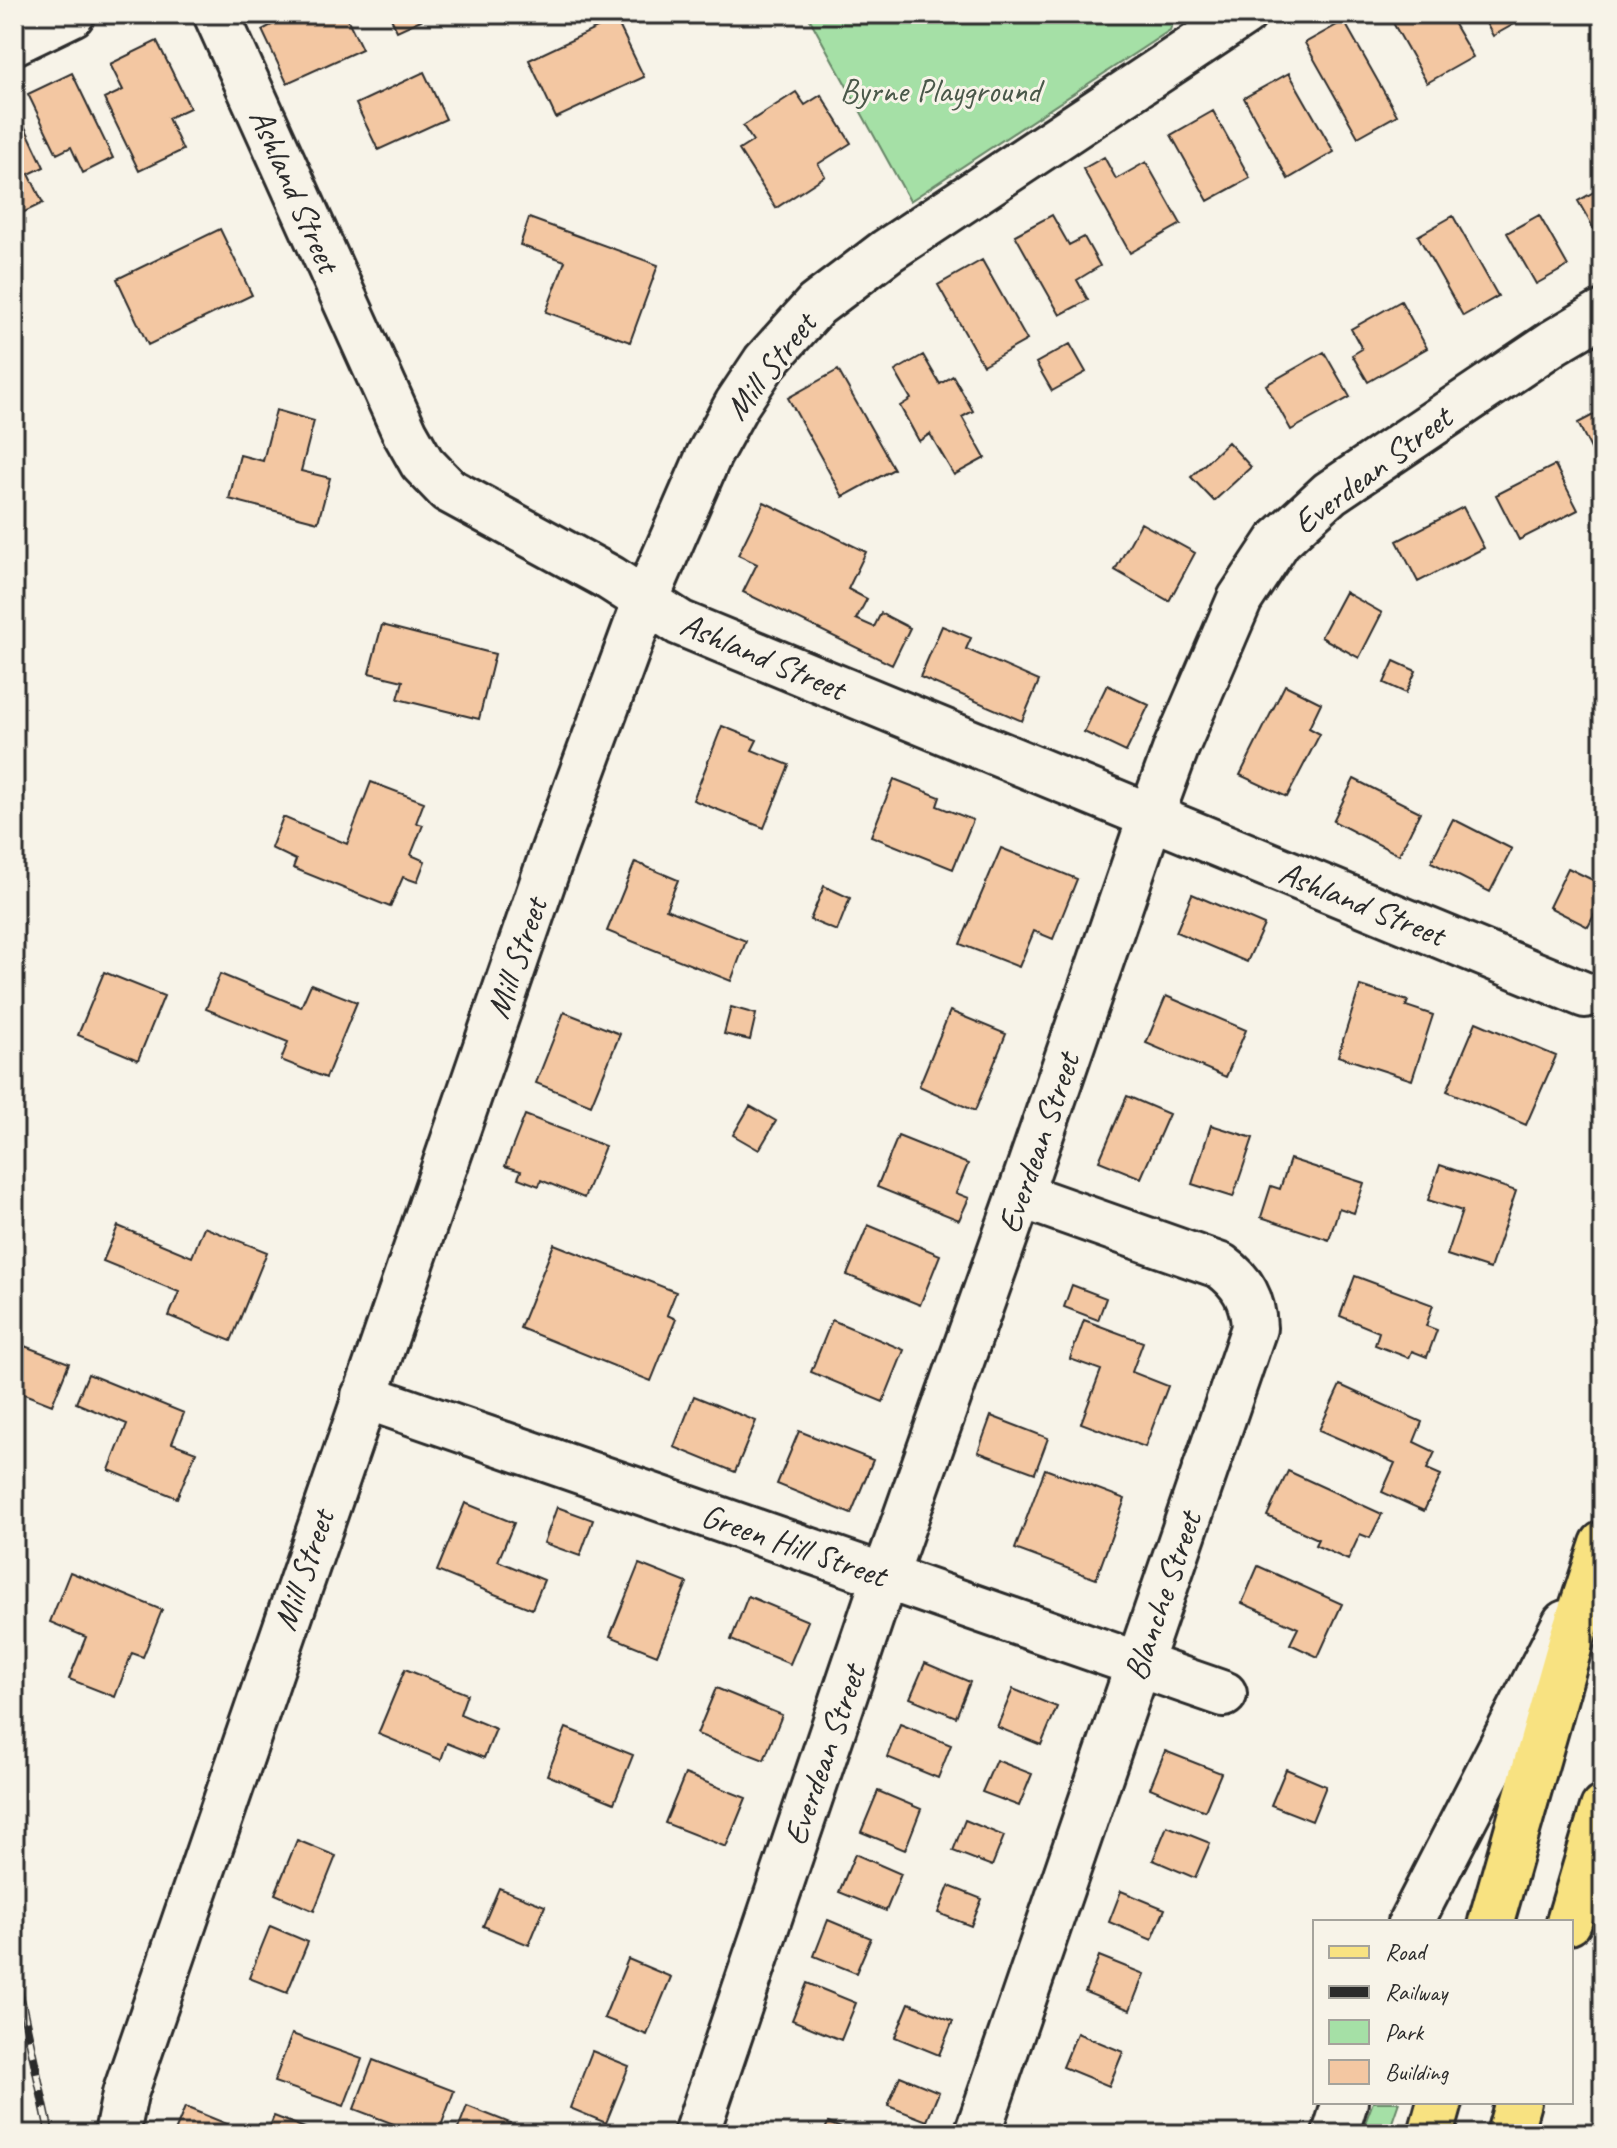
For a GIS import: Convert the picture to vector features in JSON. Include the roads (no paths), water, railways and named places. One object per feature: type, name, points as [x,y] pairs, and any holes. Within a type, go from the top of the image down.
[{"type":"main road","points":[[1492,1920],[1571,1641],[1600,1554]]},
{"type":"main road","points":[[1570,1920],[1603,1808]]},
{"type":"main road","points":[[1431,2134],[1439,2104]]},
{"type":"main road","points":[[1509,2134],[1517,2104]]},
{"type":"street","points":[[14,42],[72,14]]},
{"type":"street","name":"Ashland Street","points":[[216,14],[405,433],[422,463],[456,495],[610,578],[680,623],[1585,995]]},
{"type":"street","name":"Mill Street","points":[[117,2134],[125,2094],[553,852],[645,602],[697,478],[721,430],[765,362],[797,324],[847,280],[1227,19]]},
{"type":"street","name":"Everdean Street","points":[[696,2134],[885,1576],[1151,816],[1230,620],[1252,578],[1279,540],[1330,493],[1554,342],[1603,313]]},
{"type":"street","name":"Blanche Street","points":[[977,2134],[1254,1328],[1251,1302],[1240,1282],[1221,1266],[1020,1195]]},
{"type":"street","name":"Green Hill Street","points":[[364,1396],[1224,1694]]},
{"type":"street","points":[[1412,1920],[1600,1554]]},
{"type":"street","points":[[1335,2134],[1344,2104]]},
{"type":"railway","points":[[14,1968],[50,2134]]},
{"type":"railway","points":[[14,2103],[20,2134]]},
{"type":"park label","name":"Byrne Playground","points":[[940,90]]}]
